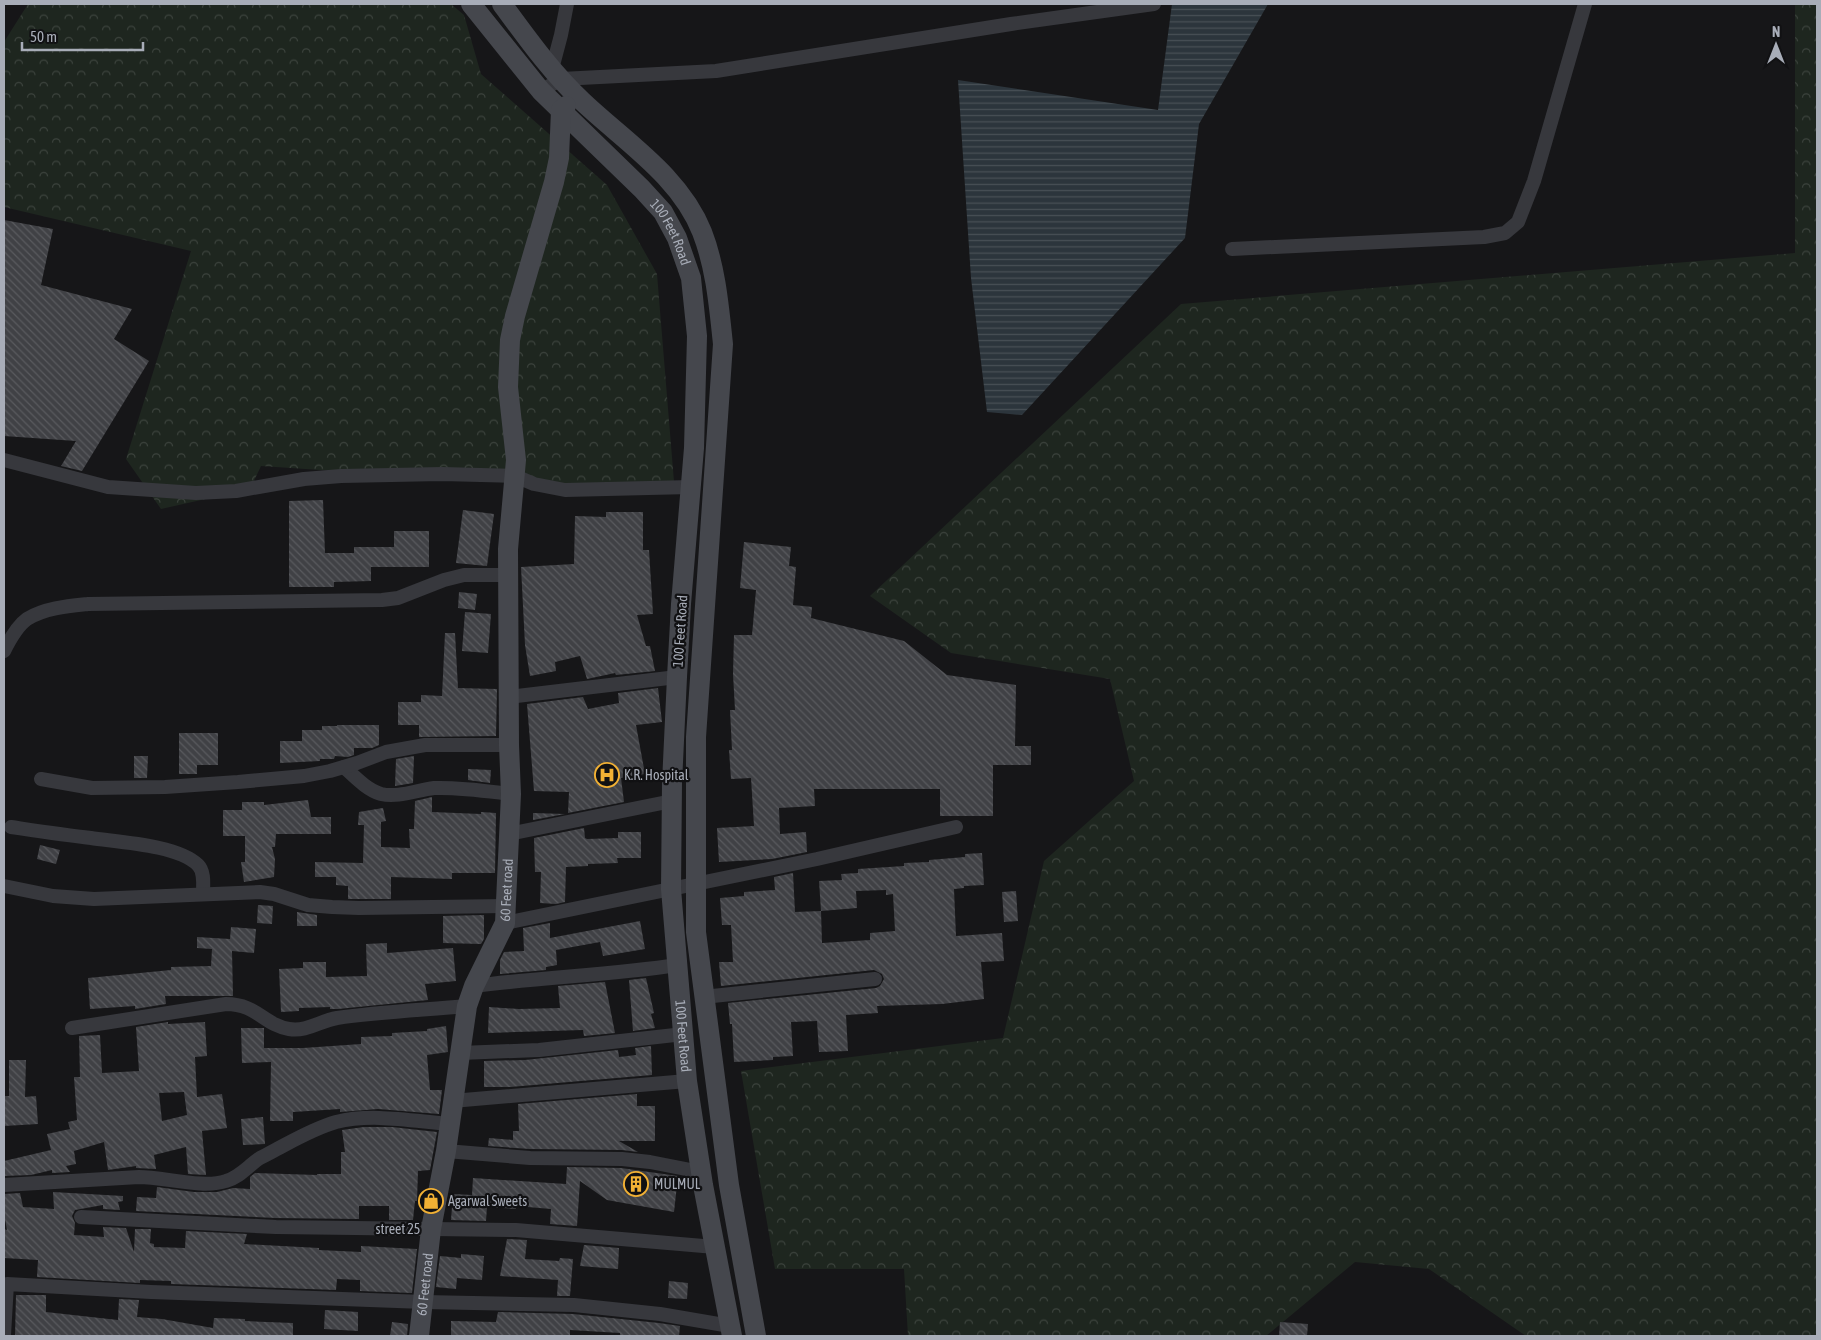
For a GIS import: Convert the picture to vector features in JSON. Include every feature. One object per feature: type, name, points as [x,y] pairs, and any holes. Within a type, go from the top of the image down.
[{"type":"street","name":"100 Feet Road","points":[[471,4],[541,91],[663,212],[677,238],[691,278],[697,336],[694,448],[677,677],[671,889],[687,1081],[701,1172],[731,1331]]},
{"type":"street","name":"100 Feet Road","points":[[502,4],[557,74],[578,97],[657,168],[684,200],[702,232],[716,283],[723,344],[696,737],[696,932],[728,1185],[756,1336]]},
{"type":"street","points":[[541,91],[557,74],[561,35],[567,4]]},
{"type":"street","points":[[557,74],[716,71],[1011,24],[1154,4]]},
{"type":"street","points":[[1232,249],[1484,237],[1496,236],[1512,228],[1518,222],[1534,181],[1585,4]]},
{"type":"street","points":[[561,110],[578,97]]},
{"type":"street","name":"60 Feet road","points":[[419,1336],[431,1229],[446,1151],[467,1006],[505,915],[511,794],[508,697],[508,549],[515,441],[508,387],[510,340],[515,316],[554,182],[559,158],[561,110]]},
{"type":"street","points":[[4,460],[108,486],[196,493],[236,491],[304,479],[341,476],[442,474],[513,485],[534,484],[565,490],[691,487]]},
{"type":"street","points":[[4,651],[11,638],[27,620],[59,607],[88,604],[382,600],[398,598],[444,580],[464,575],[508,575]]},
{"type":"street","points":[[508,697],[677,677]]},
{"type":"street","points":[[41,779],[92,788],[165,787],[304,776],[344,767],[386,752],[417,746],[509,745]]},
{"type":"street","points":[[344,767],[370,790],[382,794],[400,794],[434,788],[511,794]]},
{"type":"street","points":[[509,834],[672,801]]},
{"type":"street","points":[[11,827],[130,842],[178,854],[197,863],[202,870],[203,894]]},
{"type":"street","points":[[4,886],[53,896],[94,899],[260,892],[274,894],[308,905],[505,915],[671,889],[817,859],[956,827]]},
{"type":"street","points":[[474,986],[570,975],[626,973],[678,965]]},
{"type":"street","points":[[703,996],[875,979]]},
{"type":"street","points":[[72,1028],[226,1004],[242,1005],[278,1026],[289,1029],[304,1029],[335,1018],[467,1006]]},
{"type":"street","points":[[460,1053],[538,1050],[684,1034]]},
{"type":"street","points":[[452,1101],[687,1081]]},
{"type":"street","points":[[4,1185],[139,1177],[210,1184],[226,1182],[238,1176],[259,1159],[319,1128],[335,1122],[373,1118],[449,1124]]},
{"type":"street","points":[[446,1151],[530,1158],[622,1159],[650,1162],[701,1172]]},
{"type":"street","name":"street 25","points":[[81,1217],[276,1227],[516,1230],[715,1247]]},
{"type":"street","points":[[4,1335],[7,1284],[151,1292],[582,1306],[660,1314],[731,1331]]},
{"type":"green space","points":[[28,4],[451,4],[464,15],[481,74],[607,185],[657,274],[675,494],[261,466],[250,489],[161,509],[126,459],[191,251],[4,207],[4,42]]},
{"type":"green space","points":[[1795,4],[1817,4],[1817,1336],[1526,1336],[1429,1269],[1355,1262],[1266,1336],[908,1336],[904,1269],[775,1269],[741,1071],[1003,1038],[1044,861],[1134,781],[1110,679],[951,653],[870,596],[1181,304],[1795,253]]},
{"type":"shaded area","points":[[1172,4],[1268,4],[1199,124],[1185,238],[1022,415],[987,412],[971,278],[958,80],[1158,110]]},
{"type":"building","points":[[4,220],[53,229],[41,285],[132,309],[114,339],[149,361],[82,471],[61,466],[76,441],[4,436]]},
{"type":"building","points":[[323,500],[325,553],[354,553],[354,547],[394,547],[394,531],[429,531],[429,567],[371,567],[371,581],[334,582],[334,587],[289,587],[289,501]]},
{"type":"building","points":[[463,510],[494,514],[487,566],[456,563]]},
{"type":"building","points":[[606,512],[643,512],[643,550],[649,550],[653,614],[637,615],[646,646],[650,646],[655,671],[616,675],[615,673],[587,679],[580,656],[555,662],[556,671],[530,676],[525,645],[521,567],[574,564],[575,516],[606,517]]},
{"type":"building","points":[[744,542],[791,547],[789,566],[796,567],[793,605],[812,607],[811,618],[904,641],[947,675],[1016,685],[1015,746],[1031,746],[1031,765],[993,765],[993,816],[940,816],[940,789],[814,789],[815,806],[779,808],[780,834],[806,832],[807,852],[772,859],[719,862],[717,828],[754,826],[751,778],[731,779],[729,750],[732,750],[730,710],[735,710],[733,674],[734,635],[752,635],[756,590],[740,588]]},
{"type":"building","points":[[459,592],[477,594],[475,610],[458,608]]},
{"type":"building","points":[[465,612],[491,614],[488,653],[462,651]]},
{"type":"building","points":[[445,633],[455,633],[458,688],[497,689],[496,736],[419,737],[419,725],[398,725],[398,702],[421,702],[421,695],[442,696]]},
{"type":"building","points":[[658,688],[662,722],[636,725],[645,774],[621,778],[624,802],[568,813],[569,792],[534,791],[527,704],[583,697],[588,709],[619,703],[618,693]]},
{"type":"building","points":[[379,725],[379,745],[372,748],[354,748],[354,755],[348,757],[335,756],[334,759],[320,759],[320,761],[280,763],[280,741],[302,741],[302,730],[322,730],[322,726]]},
{"type":"building","points":[[179,733],[218,733],[218,765],[197,765],[197,774],[179,774]]},
{"type":"building","points":[[134,756],[148,756],[147,778],[134,778]]},
{"type":"building","points":[[414,756],[413,783],[395,786],[396,759]]},
{"type":"building","points":[[468,769],[491,770],[490,783],[468,780]]},
{"type":"building","points":[[432,797],[432,812],[496,813],[495,873],[452,873],[452,879],[391,877],[391,899],[348,899],[348,886],[336,885],[336,877],[315,877],[315,862],[363,863],[364,825],[358,825],[359,812],[383,808],[386,821],[381,822],[381,847],[410,848],[409,829],[414,829],[415,801]]},
{"type":"building","points":[[308,800],[311,817],[331,817],[331,834],[276,834],[275,847],[272,847],[275,859],[274,877],[244,882],[241,862],[245,862],[245,836],[223,836],[223,810],[242,810],[242,802],[264,802],[264,805]]},
{"type":"building","points":[[533,813],[565,814],[533,820]]},
{"type":"building","points":[[584,828],[585,838],[587,839],[618,838],[618,832],[641,832],[641,858],[617,858],[618,863],[566,867],[565,902],[556,904],[540,903],[541,872],[535,872],[534,838]]},
{"type":"building","points":[[40,845],[60,850],[56,864],[37,859]]},
{"type":"building","points":[[982,853],[984,885],[964,886],[964,888],[954,889],[956,936],[1002,933],[1004,961],[981,962],[984,999],[942,1004],[877,1006],[878,1013],[846,1015],[848,1051],[819,1052],[817,1021],[791,1022],[793,1056],[773,1057],[773,1060],[734,1062],[732,1024],[730,1024],[728,1003],[876,988],[880,986],[884,979],[882,974],[874,970],[721,986],[719,962],[733,962],[731,925],[722,925],[720,898],[744,896],[744,892],[775,890],[774,877],[793,873],[795,912],[821,911],[819,881],[842,880],[841,874],[858,873],[858,869],[904,866],[904,863],[965,857],[965,854]],"holes":[[[886,890],[886,895],[893,894],[895,931],[870,933],[870,940],[822,943],[821,911],[857,908],[856,891]]]},
{"type":"building","points":[[1016,891],[1018,921],[1004,922],[1002,892]]},
{"type":"building","points":[[258,905],[273,906],[272,924],[257,923]]},
{"type":"building","points":[[297,912],[317,915],[317,926],[297,926]]},
{"type":"building","points":[[484,915],[484,939],[481,944],[443,943],[443,916]]},
{"type":"building","points":[[640,921],[645,949],[603,956],[600,942],[556,950],[557,965],[546,967],[546,970],[500,974],[500,960],[504,952],[524,951],[523,928],[550,923],[550,938]]},
{"type":"building","points":[[231,927],[256,929],[254,953],[232,951],[233,996],[165,996],[166,1004],[135,1009],[135,1006],[90,1009],[88,978],[171,970],[171,967],[211,966],[212,949],[197,948],[197,937],[230,939]]},
{"type":"building","points":[[387,943],[387,953],[453,948],[456,981],[425,984],[428,1000],[338,1009],[330,1009],[330,1007],[299,1008],[299,1011],[281,1012],[279,969],[303,968],[303,962],[326,962],[326,977],[367,976],[366,944]]},
{"type":"building","points":[[646,978],[654,1013],[651,1014],[655,1028],[633,1031],[629,980]]},
{"type":"building","points":[[605,982],[615,1033],[584,1036],[583,1030],[488,1033],[489,1007],[519,1009],[560,1008],[558,986]]},
{"type":"building","points":[[168,1022],[168,1024],[205,1022],[207,1056],[195,1057],[197,1097],[222,1094],[227,1128],[202,1131],[206,1175],[188,1174],[186,1147],[154,1155],[156,1169],[136,1168],[136,1166],[108,1170],[104,1142],[74,1151],[76,1164],[66,1166],[70,1172],[52,1173],[52,1170],[31,1175],[4,1176],[4,1161],[51,1150],[47,1134],[70,1129],[68,1122],[77,1120],[74,1077],[80,1077],[79,1036],[100,1035],[102,1073],[139,1071],[136,1027]],"holes":[[[184,1092],[187,1115],[162,1121],[159,1093]]]},
{"type":"building","points":[[446,1026],[448,1052],[427,1055],[430,1090],[442,1090],[439,1114],[378,1109],[340,1112],[340,1109],[293,1112],[293,1121],[270,1121],[271,1062],[242,1063],[241,1028],[264,1028],[264,1048],[303,1048],[361,1044],[361,1037],[392,1036],[392,1033],[427,1031],[427,1029]]},
{"type":"building","points":[[651,1046],[652,1075],[510,1087],[484,1087],[484,1061],[525,1060],[618,1050],[619,1057],[636,1055],[635,1048]]},
{"type":"building","points":[[9,1060],[26,1060],[25,1097],[36,1096],[38,1124],[4,1126],[4,1096],[9,1096]]},
{"type":"building","points":[[637,1094],[637,1106],[655,1106],[655,1141],[619,1141],[638,1152],[488,1146],[489,1138],[513,1140],[513,1131],[519,1131],[518,1104]]},
{"type":"building","points":[[263,1117],[265,1144],[243,1145],[241,1119]]},
{"type":"building","points":[[364,1127],[392,1127],[437,1132],[430,1170],[418,1171],[417,1201],[415,1201],[413,1220],[389,1220],[389,1206],[359,1206],[359,1219],[276,1218],[136,1211],[137,1197],[156,1198],[157,1187],[194,1192],[217,1192],[233,1188],[250,1189],[250,1177],[255,1173],[341,1174],[341,1152],[345,1152],[342,1130]]},
{"type":"building","points":[[567,1167],[621,1168],[678,1176],[674,1212],[607,1200],[580,1181],[577,1226],[550,1224],[551,1209],[516,1206],[516,1209],[487,1207],[486,1221],[451,1220],[453,1194],[472,1195],[473,1178],[566,1184]]},
{"type":"building","points":[[53,1192],[123,1196],[123,1201],[118,1202],[120,1210],[103,1209],[103,1205],[75,1210],[72,1216],[75,1223],[74,1235],[104,1237],[103,1227],[126,1228],[134,1252],[135,1229],[151,1229],[150,1243],[154,1244],[154,1247],[185,1248],[186,1231],[247,1234],[244,1244],[319,1248],[319,1250],[361,1252],[361,1246],[417,1249],[412,1293],[360,1291],[360,1280],[337,1279],[336,1290],[171,1284],[171,1281],[140,1280],[140,1283],[37,1277],[38,1260],[4,1258],[4,1229],[7,1230],[4,1214],[4,1194],[20,1193],[23,1207],[54,1209]]},
{"type":"building","points":[[507,1239],[527,1240],[525,1259],[559,1261],[560,1258],[573,1259],[570,1296],[557,1296],[558,1280],[500,1276]]},
{"type":"building","points":[[584,1245],[619,1248],[618,1269],[580,1266]]},
{"type":"building","points":[[461,1254],[484,1256],[482,1280],[457,1278],[456,1289],[436,1287],[440,1256],[461,1258]]},
{"type":"building","points":[[669,1281],[688,1283],[687,1299],[668,1298]]},
{"type":"building","points":[[16,1295],[46,1295],[46,1312],[118,1320],[119,1299],[139,1300],[137,1317],[162,1319],[213,1328],[214,1318],[293,1323],[293,1336],[15,1336]]},
{"type":"building","points":[[325,1310],[358,1312],[358,1331],[324,1329]]},
{"type":"building","points":[[498,1312],[573,1314],[659,1323],[680,1326],[679,1336],[620,1336],[620,1333],[570,1330],[570,1336],[451,1336],[451,1321],[496,1322]]},
{"type":"building","points":[[392,1322],[408,1324],[407,1336],[390,1336]]},
{"type":"building","points":[[1280,1322],[1308,1324],[1307,1336],[1279,1336]]},
{"type":"place","name":"K.R. Hospital","points":[[607,775]]},
{"type":"place","name":"MULMUL","points":[[636,1184]]},
{"type":"place","name":"Agarwal Sweets","points":[[431,1201]]}]
